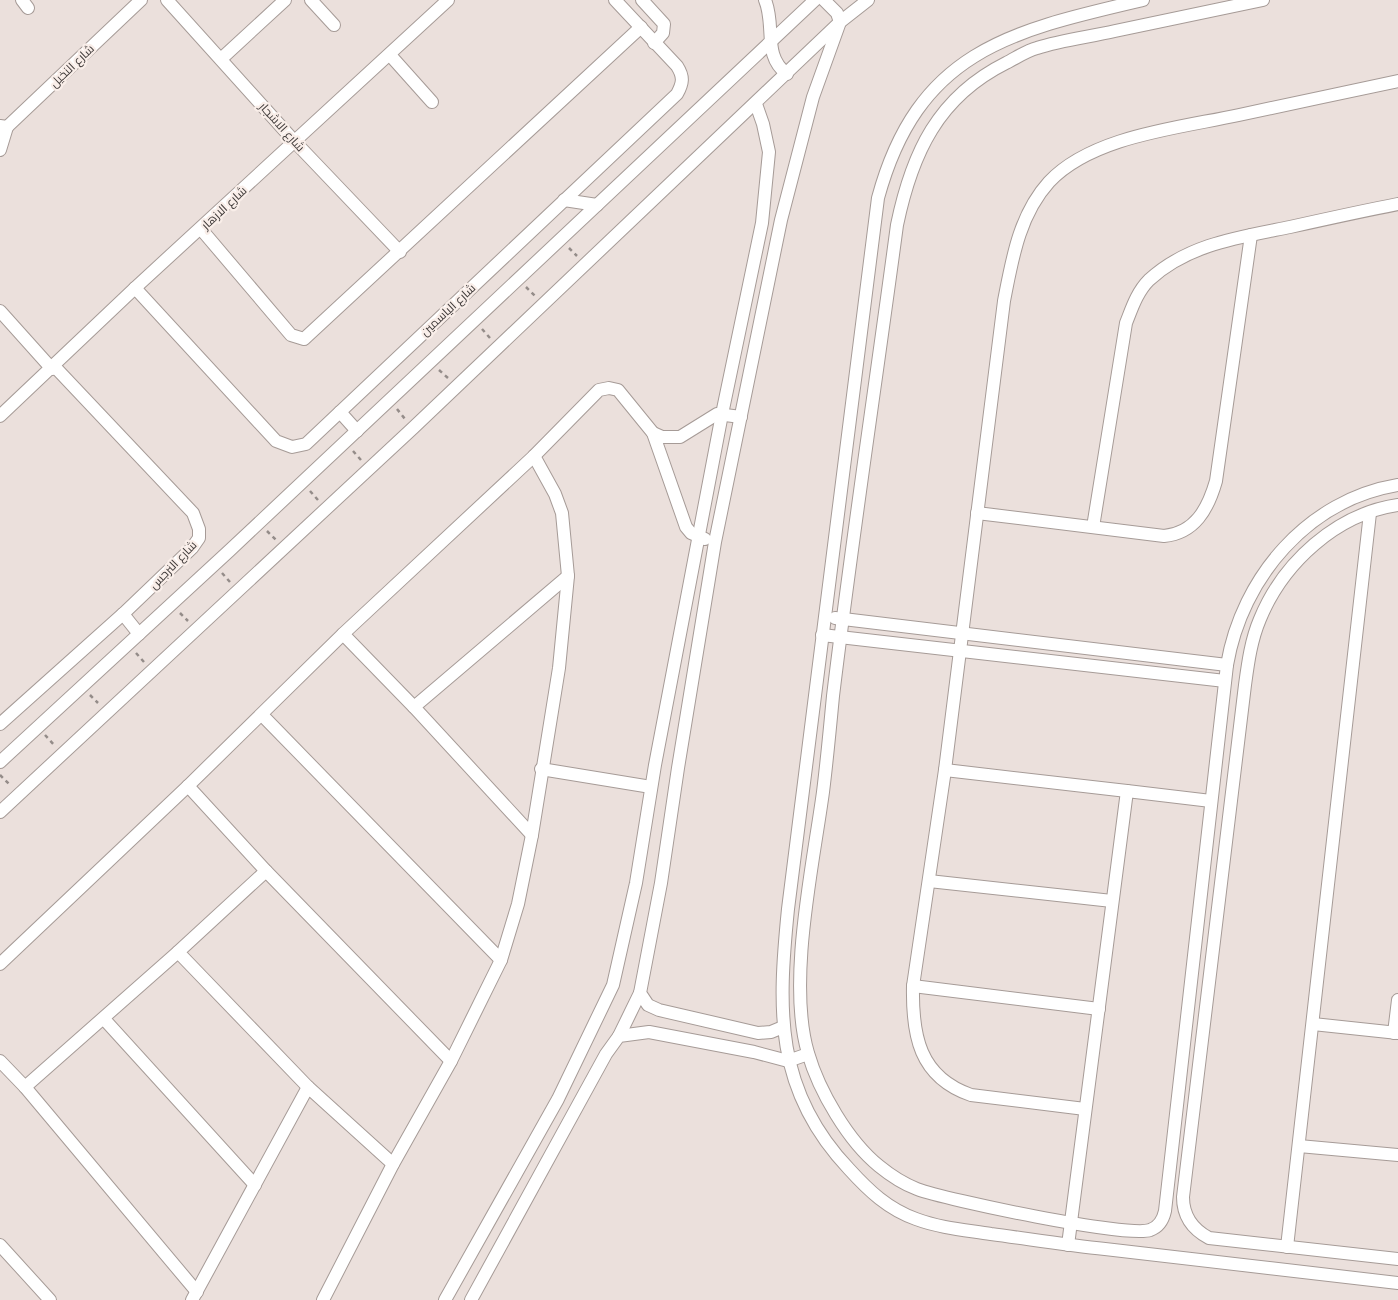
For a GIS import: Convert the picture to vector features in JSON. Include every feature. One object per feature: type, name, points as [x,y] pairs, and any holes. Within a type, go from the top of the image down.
[{"type":"street","name":"شارع النخيل","points":[[4,126],[141,0]]},
{"type":"street","name":"شارع الاشجار","points":[[167,0],[295,142],[400,252]]},
{"type":"street","points":[[221,59],[285,0]]},
{"type":"street","points":[[311,0],[334,25]]},
{"type":"street","name":"شارع الازهار","points":[[0,416],[135,288],[448,0]]},
{"type":"street","name":"شارع الياسمين","points":[[135,288],[276,440],[292,447],[306,444],[677,94],[682,85],[682,75],[677,66],[615,0]]},
{"type":"street","points":[[642,0],[664,24],[663,33],[654,43]]},
{"type":"street","points":[[765,0],[772,27],[770,44],[774,60],[787,74]]},
{"type":"street","points":[[0,762],[260,523],[816,0]]},
{"type":"street","points":[[471,1300],[606,1054],[619,1036],[640,993],[661,883],[715,542],[781,220],[813,97],[840,22],[837,13],[824,0]]},
{"type":"street","points":[[0,812],[195,628],[413,428],[542,304],[756,104],[840,22],[868,0]]},
{"type":"street","points":[[1143,0],[1045,24],[1000,41],[952,72],[928,94],[896,147],[878,198],[824,616],[805,788],[787,918],[782,969],[783,1028],[788,1061],[801,1096],[821,1132],[840,1160],[878,1199],[895,1210],[940,1226],[1068,1245],[1398,1283]]},
{"type":"street","points":[[1263,0],[1036,48],[991,70],[964,90],[943,112],[928,134],[914,162],[904,192],[897,225],[841,637],[800,989],[808,1054],[840,1121],[859,1146],[880,1167],[897,1178],[933,1194],[1071,1223],[1145,1232],[1156,1227],[1164,1217],[1225,681],[1233,637],[1242,612],[1257,583],[1288,543],[1310,522],[1364,492],[1398,485]]},
{"type":"street","points":[[200,229],[291,335],[304,339],[641,27]]},
{"type":"street","points":[[390,55],[432,102]]},
{"type":"street","points":[[1085,1109],[971,1095],[948,1084],[936,1074],[925,1058],[916,1038],[912,1016],[913,986],[945,770],[1004,301],[1016,244],[1029,210],[1048,182],[1074,160],[1125,140],[1398,81]]},
{"type":"street","points":[[445,1300],[558,1099],[613,985],[636,883],[655,764],[698,537],[762,223],[767,190],[769,152],[763,124],[756,104]]},
{"type":"street","points":[[0,150],[4,126]]},
{"type":"street","points":[[564,200],[597,205]]},
{"type":"street","points":[[1093,527],[1126,323],[1134,301],[1148,282],[1165,267],[1191,252],[1251,235],[1398,204]]},
{"type":"street","points":[[977,513],[1164,536],[1177,535],[1196,522],[1211,498],[1216,481],[1251,235]]},
{"type":"street","name":"شارع النرجس","points":[[0,311],[193,513],[197,521],[199,538],[192,548],[123,614],[0,724]]},
{"type":"street","points":[[0,964],[262,715],[343,634],[534,456],[568,419],[599,390],[604,388],[618,390],[653,434],[682,519],[691,533],[715,542]]},
{"type":"street","points":[[854,390],[874,394]]},
{"type":"street","points":[[340,412],[357,431]]},
{"type":"street","points":[[653,434],[662,437],[680,437],[714,416],[722,414],[741,417]]},
{"type":"street","points":[[323,1300],[393,1164],[452,1061],[501,960],[518,904],[532,835],[559,668],[568,576],[562,513],[555,494],[534,456]]},
{"type":"street","points":[[1398,505],[1370,513],[1346,523],[1307,550],[1288,571],[1273,592],[1260,619],[1253,640],[1235,769],[1183,1204],[1191,1224],[1209,1238],[1398,1259]]},
{"type":"street","points":[[1287,1247],[1370,513]]},
{"type":"street","points":[[414,707],[568,576]]},
{"type":"street","points":[[123,614],[140,634]]},
{"type":"street","points":[[824,616],[844,620],[1227,665]]},
{"type":"street","points":[[343,634],[414,707],[532,835]]},
{"type":"street","points":[[822,635],[959,649],[1225,681]]},
{"type":"street","points":[[262,715],[501,960]]},
{"type":"street","points":[[655,764],[678,768]]},
{"type":"street","points":[[1215,767],[1235,769]]},
{"type":"street","points":[[542,769],[651,788]]},
{"type":"street","points":[[945,770],[1211,800]]},
{"type":"street","points":[[188,786],[266,871],[452,1061]]},
{"type":"street","points":[[1068,1245],[1127,791]]},
{"type":"street","points":[[25,1087],[104,1019],[266,871]]},
{"type":"street","points":[[929,881],[1112,901]]},
{"type":"street","points":[[178,952],[308,1087],[393,1164]]},
{"type":"street","points":[[913,986],[1099,1009]]},
{"type":"street","points":[[640,993],[648,1005],[659,1010],[758,1032],[771,1032],[783,1028]]},
{"type":"street","points":[[1313,1024],[1396,1033],[1398,1000]]},
{"type":"street","points":[[104,1019],[255,1185]]},
{"type":"street","points":[[619,1036],[649,1032],[754,1052],[788,1061],[808,1054]]},
{"type":"street","points":[[0,1061],[25,1087],[194,1296],[308,1087]]},
{"type":"street","points":[[1299,1146],[1398,1154]]},
{"type":"street","points":[[0,1245],[50,1300]]},
{"type":"path","points":[[561,239],[585,264]]},
{"type":"path","points":[[518,279],[542,304]]},
{"type":"path","points":[[474,320],[498,346]]},
{"type":"path","points":[[431,361],[456,386]]},
{"type":"path","points":[[390,401],[413,428]]},
{"type":"path","points":[[345,442],[369,468]]},
{"type":"path","points":[[302,483],[326,508]]},
{"type":"path","points":[[260,523],[283,548]]},
{"type":"path","points":[[215,564],[237,590]]},
{"type":"path","points":[[172,604],[195,628]]},
{"type":"path","points":[[128,645],[151,670]]},
{"type":"path","points":[[82,686],[107,712]]},
{"type":"path","points":[[37,727],[62,753]]}]
